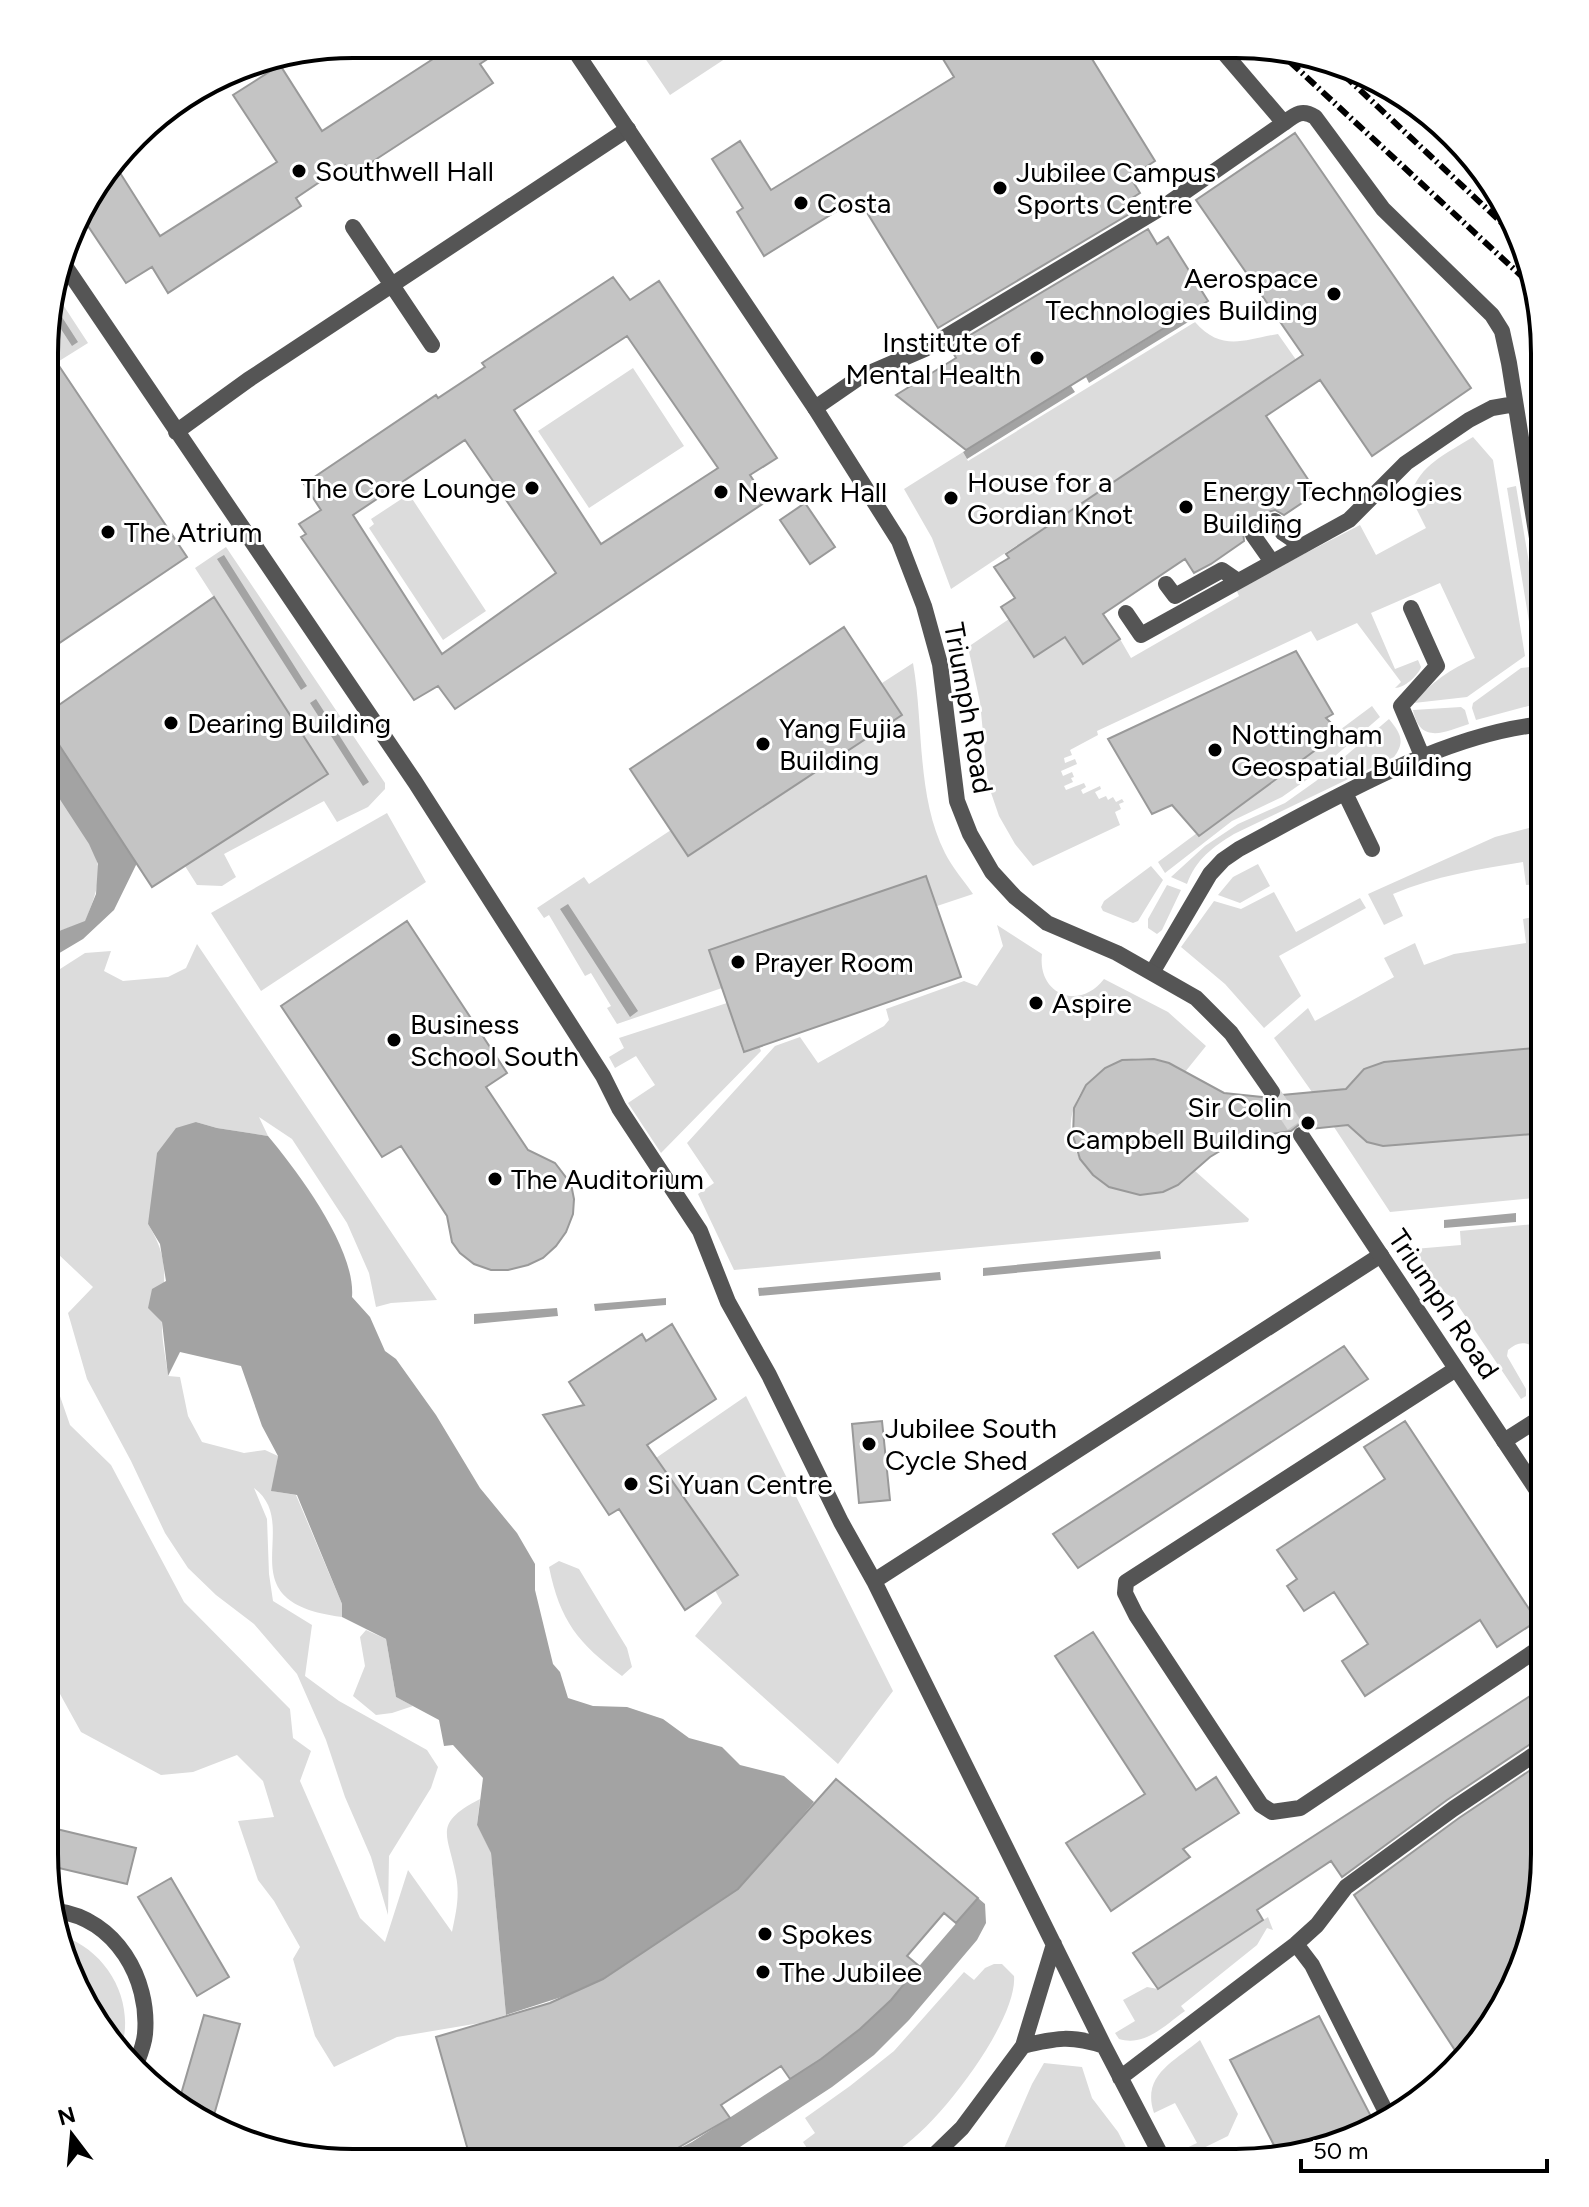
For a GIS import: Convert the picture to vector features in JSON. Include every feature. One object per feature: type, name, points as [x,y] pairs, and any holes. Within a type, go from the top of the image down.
[{"type":"street","name":"Triumph Road","points":[[580,58],[886,518],[912,571],[940,664],[957,801],[981,856],[1015,897],[1047,923],[1153,971],[1196,998],[1212,1012],[1247,1054],[1272,1092]]},
{"type":"street","points":[[1228,58],[1284,123]]},
{"type":"street","points":[[815,408],[860,377],[925,349],[1166,205],[1296,114],[1306,112],[1315,117],[1383,209],[1492,315],[1502,331],[1531,502]]},
{"type":"street","points":[[176,432],[248,380],[628,129]]},
{"type":"street","points":[[353,227],[432,345]]},
{"type":"street","points":[[69,272],[415,782],[590,1054],[619,1108],[700,1231],[728,1302],[769,1375],[841,1522],[874,1581],[1158,2149]]},
{"type":"street","points":[[1126,613],[1141,635],[1349,520],[1406,463],[1469,420],[1492,408],[1515,404]]},
{"type":"street","points":[[1275,521],[1283,533],[1302,546]]},
{"type":"street","points":[[1253,535],[1272,562]]},
{"type":"street","points":[[1166,584],[1175,596],[1222,570],[1238,581]]},
{"type":"street","points":[[1411,608],[1437,666],[1401,706],[1423,758]]},
{"type":"street","points":[[1153,971],[1210,874],[1223,860],[1345,793],[1423,758],[1477,737],[1531,725]]},
{"type":"street","points":[[1345,793],[1372,849]]},
{"type":"street","name":"Triumph Road","points":[[1301,1135],[1531,1482]]},
{"type":"street","points":[[874,1581],[1381,1255]]},
{"type":"street","points":[[1456,1369],[1126,1582],[1125,1593],[1136,1615],[1261,1805],[1272,1812],[1300,1808],[1531,1654]]},
{"type":"street","points":[[1504,1441],[1531,1424]]},
{"type":"street","points":[[1120,2078],[1296,1944],[1317,1925],[1346,1887],[1531,1757]]},
{"type":"street","points":[[64,1912],[104,1931],[130,1960],[145,1998],[145,2037],[138,2057]]},
{"type":"street","points":[[940,2149],[962,2128],[1023,2046],[1054,1944]]},
{"type":"street","points":[[1296,1944],[1312,1965],[1385,2110]]},
{"type":"street","points":[[1023,2046],[1059,2037],[1081,2038],[1104,2046]]},
{"type":"shaded area","points":[[645,58],[726,58],[670,95]]},
{"type":"shaded area","points":[[63,304],[88,343],[58,362]]},
{"type":"shaded area","points":[[1189,313],[1193,319],[1089,383],[1086,377]]},
{"type":"shaded area","points":[[61,315],[78,342],[72,346],[60,327]]},
{"type":"shaded area","points":[[1195,322],[1224,341],[1243,341],[1278,334],[1313,384],[1274,375],[951,589],[932,538],[904,489],[963,452],[968,461]]},
{"type":"shaded area","points":[[633,368],[684,446],[589,508],[538,431]]},
{"type":"shaded area","points":[[1071,386],[1075,392],[967,459],[963,452]]},
{"type":"shaded area","points":[[1473,437],[1493,460],[1525,656],[1467,697],[1414,703],[1442,677],[1475,658],[1440,583],[1371,613],[1395,669],[1418,660],[1421,667],[1402,686],[1395,688],[1401,682],[1357,623],[1317,641],[1311,631],[1097,731],[1098,735],[1070,750],[1072,755],[1064,758],[1065,763],[1075,759],[1077,764],[1061,771],[1063,776],[1072,772],[1074,777],[1071,778],[1073,782],[1064,786],[1066,790],[1084,783],[1083,794],[1100,786],[1101,789],[1095,792],[1099,799],[1113,797],[1116,802],[1122,799],[1124,802],[1119,804],[1121,809],[1115,812],[1120,825],[1033,866],[1015,844],[999,816],[988,784],[980,702],[968,647],[1009,619],[1034,657],[1065,637],[1083,664],[1120,639],[1131,658],[1239,596],[1236,589],[1360,525],[1376,555],[1426,528],[1410,496],[1414,485],[1435,461]]},
{"type":"shaded area","points":[[1516,486],[1531,574],[1531,634],[1507,488]]},
{"type":"shaded area","points":[[409,494],[486,611],[443,640],[369,528],[374,524],[371,519]]},
{"type":"shaded area","points":[[226,547],[385,783],[385,789],[368,807],[337,822],[324,801],[224,854],[236,877],[222,886],[197,885],[185,866],[327,773],[195,568]]},
{"type":"shaded area","points":[[224,555],[307,686],[301,690],[217,559]]},
{"type":"shaded area","points":[[913,663],[929,808],[945,853],[973,894],[937,906],[926,876],[709,950],[722,988],[617,1024],[607,1008],[611,1006],[591,973],[585,976],[549,915],[544,918],[537,908],[584,877],[589,884],[671,830],[689,856],[902,715],[882,683]]},
{"type":"shaded area","points":[[1531,667],[1531,705],[1476,720],[1473,703],[1521,668]]},
{"type":"shaded area","points":[[316,699],[369,782],[363,786],[310,703]]},
{"type":"shaded area","points":[[1372,706],[1380,717],[1312,776],[1282,797],[1232,821],[1165,873],[1158,862]]},
{"type":"shaded area","points":[[1461,707],[1469,724],[1435,733],[1421,728],[1413,710]]},
{"type":"shaded area","points":[[1389,719],[1401,742],[1394,757],[1234,834],[1206,854],[1187,884],[1171,877],[1205,846],[1238,824],[1285,803],[1316,781]]},
{"type":"shaded area","points":[[58,743],[137,863],[114,910],[83,939],[58,954],[58,931],[85,921],[96,894],[98,864],[89,844],[58,796]]},
{"type":"shaded area","points":[[58,796],[84,834],[98,866],[97,888],[85,922],[59,931]]},
{"type":"shaded area","points":[[387,813],[426,882],[261,991],[211,913]]},
{"type":"shaded area","points":[[1531,828],[1531,885],[1526,885],[1523,862],[1441,878],[1393,894],[1403,916],[1384,925],[1368,894],[1495,837]]},
{"type":"shaded area","points":[[1258,864],[1270,886],[1240,903],[1218,895],[1233,877]]},
{"type":"shaded area","points":[[1151,866],[1163,880],[1138,921],[1133,923],[1103,911],[1104,901]]},
{"type":"shaded area","points":[[1167,885],[1181,890],[1162,930],[1157,934],[1148,928],[1148,919]]},
{"type":"shaded area","points":[[1274,892],[1296,932],[1360,898],[1366,908],[1279,956],[1301,996],[1264,1028],[1225,984],[1181,947],[1214,901],[1241,909]]},
{"type":"shaded area","points":[[568,904],[638,1011],[630,1017],[560,909]]},
{"type":"shaded area","points":[[1531,917],[1531,1048],[1384,1062],[1364,1069],[1348,1089],[1312,1092],[1274,1038],[1308,1008],[1315,1021],[1394,977],[1384,958],[1415,943],[1424,965],[1454,954],[1526,943],[1523,919]]},
{"type":"shaded area","points":[[997,925],[1042,954],[1046,980],[1062,994],[1083,994],[1104,979],[1168,1012],[1206,1046],[1185,1072],[1165,1061],[1134,1059],[1113,1064],[1091,1080],[1082,1091],[1072,1117],[1073,1141],[1083,1163],[1100,1180],[1122,1191],[1147,1194],[1172,1188],[1195,1171],[1249,1219],[1248,1222],[734,1270],[698,1194],[714,1183],[687,1143],[775,1046],[800,1037],[818,1063],[884,1026],[889,1020],[886,1009],[964,981],[977,986],[1003,946]]},
{"type":"shaded area","points":[[197,944],[437,1300],[376,1307],[369,1273],[347,1223],[292,1139],[259,1117],[268,1136],[196,1122],[148,1224],[163,1260],[162,1327],[168,1376],[180,1377],[188,1416],[202,1442],[244,1453],[265,1450],[278,1456],[272,1491],[296,1495],[342,1604],[342,1617],[306,1609],[285,1596],[275,1580],[268,1504],[254,1488],[267,1519],[273,1601],[312,1625],[305,1676],[339,1701],[427,1750],[438,1767],[431,1788],[389,1856],[388,1915],[371,1857],[297,1674],[254,1624],[216,1595],[188,1568],[165,1533],[87,1379],[68,1313],[93,1287],[58,1254],[58,970],[85,953],[111,951],[104,971],[123,981],[168,977],[186,968]]},
{"type":"shaded area","points":[[727,1003],[743,1052],[759,1046],[761,1051],[661,1153],[628,1103],[655,1085],[636,1056],[615,1068],[609,1057],[624,1048],[619,1038]]},
{"type":"shaded area","points":[[196,1122],[268,1136],[309,1190],[345,1257],[352,1297],[370,1317],[385,1351],[396,1359],[436,1415],[480,1488],[517,1533],[535,1564],[535,1590],[553,1664],[560,1672],[568,1698],[593,1706],[627,1707],[663,1719],[689,1738],[722,1747],[740,1765],[784,1776],[814,1802],[738,1889],[603,1979],[577,1992],[506,2015],[491,1853],[477,1825],[483,1778],[453,1745],[444,1746],[439,1720],[396,1697],[386,1639],[342,1617],[342,1604],[297,1495],[271,1491],[278,1456],[262,1426],[241,1366],[180,1352],[168,1376],[162,1322],[148,1308],[152,1289],[166,1281],[160,1244],[148,1224],[157,1153],[176,1128]]},
{"type":"shaded area","points":[[1351,1125],[1367,1142],[1383,1146],[1531,1134],[1531,1198],[1390,1212],[1334,1127]]},
{"type":"shaded area","points":[[1516,1213],[1516,1222],[1444,1228],[1444,1220]]},
{"type":"shaded area","points":[[1531,1224],[1531,1346],[1517,1344],[1508,1350],[1507,1356],[1526,1389],[1526,1396],[1521,1399],[1453,1298],[1442,1291],[1414,1249],[1461,1245],[1460,1231]]},
{"type":"shaded area","points":[[1160,1251],[1161,1259],[983,1276],[983,1268]]},
{"type":"shaded area","points":[[940,1272],[941,1280],[759,1296],[758,1288]]},
{"type":"shaded area","points":[[666,1298],[666,1305],[595,1311],[594,1304]]},
{"type":"shaded area","points":[[557,1308],[558,1316],[474,1324],[474,1314]]},
{"type":"shaded area","points":[[58,1390],[70,1425],[111,1465],[184,1602],[290,1709],[293,1738],[311,1751],[300,1781],[360,1918],[385,1942],[408,1870],[452,1932],[458,1890],[447,1831],[455,1816],[480,1799],[477,1825],[491,1852],[506,2015],[480,2023],[397,2037],[334,2067],[315,2036],[293,1959],[300,1947],[274,1901],[258,1880],[238,1821],[274,1817],[263,1781],[237,1755],[193,1772],[161,1775],[81,1732],[58,1690]]},
{"type":"shaded area","points":[[746,1396],[893,1691],[838,1764],[695,1636],[722,1603],[656,1458]]},
{"type":"shaded area","points":[[559,1561],[579,1569],[627,1648],[632,1667],[622,1676],[582,1641],[565,1617],[549,1567]]},
{"type":"shaded area","points":[[366,1630],[386,1639],[396,1697],[413,1706],[376,1715],[353,1696],[365,1666],[360,1637]]},
{"type":"shaded area","points":[[978,1898],[985,1904],[986,1923],[977,1940],[909,2020],[874,2055],[832,2087],[737,2149],[678,2149],[816,2062],[860,2029],[890,2000]]},
{"type":"shaded area","points":[[1268,1917],[1273,1930],[1267,1928],[1257,1945],[1181,2006],[1185,2011],[1146,2037],[1128,2041],[1119,2039],[1115,2033],[1135,2021],[1123,2000],[1147,1987],[1158,1989]]},
{"type":"shaded area","points":[[71,1940],[95,1955],[116,1984],[125,2019],[123,2039],[97,2002]]},
{"type":"shaded area","points":[[1002,1964],[1014,1976],[1012,1996],[989,2046],[952,2098],[931,2121],[899,2149],[808,2149],[803,2142],[815,2133],[805,2118],[894,2051],[964,1972],[974,1980],[985,1968]]},
{"type":"shaded area","points":[[1200,2040],[1238,2114],[1228,2136],[1201,2149],[1184,2149],[1197,2143],[1175,2103],[1154,2113],[1152,2089],[1156,2079],[1171,2062]]},
{"type":"shaded area","points":[[1044,2063],[1082,2067],[1092,2098],[1127,2149],[1004,2149]]},
{"type":"building","name":"Southwell Hall","points":[[434,58],[489,58],[480,64],[493,83],[352,175],[345,165],[296,198],[301,206],[168,293],[152,267],[126,283],[87,224],[120,172],[160,236],[277,162],[233,95],[275,68],[281,67],[322,131]]},
{"type":"building","name":"Jubilee Campus Sports Centre","points":[[942,58],[1091,58],[1155,161],[1130,177],[1140,193],[1129,200],[1136,210],[938,328],[858,198],[764,256],[737,212],[743,208],[712,159],[740,141],[771,190],[954,77]]},
{"type":"building","points":[[1295,133],[1471,388],[1372,456],[1320,380],[1266,416],[1317,493],[1284,515],[1275,510],[1268,512],[1264,521],[1266,527],[1262,529],[1257,525],[1247,526],[1243,531],[1244,541],[1211,564],[1194,573],[1185,559],[1103,614],[1120,639],[1083,664],[1065,637],[1034,657],[1001,607],[1015,598],[994,567],[1009,558],[1006,554],[1303,355],[1196,200]]},
{"type":"building","name":"Institute of Mental Health","points":[[1148,229],[1157,244],[1168,237],[1208,301],[966,450],[896,395],[956,358],[950,347]]},
{"type":"building","name":"Newark Hall","points":[[613,277],[630,300],[659,281],[777,458],[750,475],[767,501],[455,709],[438,686],[414,700],[301,537],[306,534],[299,524],[321,510],[304,484],[436,395],[438,398],[485,367],[482,363]],"holes":[[[627,336],[718,468],[601,544],[514,410]],[[465,440],[556,573],[442,654],[353,515]]]},
{"type":"building","name":"The Atrium","points":[[58,364],[187,557],[58,644]]},
{"type":"building","points":[[805,503],[835,547],[810,564],[780,520]]},
{"type":"building","name":"Dearing Building","points":[[214,597],[328,774],[152,887],[58,743],[58,706]]},
{"type":"building","name":"Yang Fujia Building","points":[[844,627],[902,715],[688,856],[630,769]]},
{"type":"building","name":"Nottingham Geospatial Building","points":[[1296,651],[1333,714],[1326,718],[1340,732],[1199,836],[1172,805],[1152,814],[1108,739]]},
{"type":"building","points":[[926,876],[961,977],[744,1052],[709,950]]},
{"type":"building","points":[[407,921],[507,1073],[486,1087],[528,1150],[555,1163],[571,1184],[573,1214],[566,1232],[543,1258],[528,1265],[491,1270],[474,1264],[460,1253],[452,1242],[447,1216],[401,1146],[382,1157],[281,1006]]},
{"type":"building","name":"Sir Colin Campbell Building","points":[[1531,1048],[1531,1134],[1383,1146],[1367,1142],[1348,1125],[1310,1129],[1300,1124],[1291,1131],[1240,1139],[1210,1157],[1178,1185],[1163,1192],[1140,1195],[1109,1187],[1093,1175],[1080,1159],[1073,1136],[1074,1108],[1086,1085],[1105,1068],[1122,1060],[1154,1059],[1169,1063],[1224,1093],[1262,1097],[1272,1103],[1282,1095],[1346,1089],[1364,1069],[1384,1062]]},
{"type":"building","name":"Si Yuan Centre","points":[[672,1324],[716,1399],[647,1445],[738,1575],[685,1610],[619,1509],[609,1515],[543,1415],[584,1405],[569,1382],[642,1334],[646,1341]]},
{"type":"building","points":[[1344,1346],[1368,1379],[1078,1568],[1053,1534]]},
{"type":"building","name":"Jubilee South Cycle Shed","points":[[882,1421],[890,1500],[859,1503],[852,1424]]},
{"type":"building","points":[[1405,1421],[1531,1612],[1531,1625],[1497,1647],[1480,1620],[1365,1696],[1342,1661],[1368,1644],[1334,1592],[1304,1611],[1287,1586],[1297,1579],[1277,1550],[1385,1479],[1364,1447]]},
{"type":"building","points":[[1093,1632],[1196,1790],[1216,1777],[1239,1813],[1183,1849],[1190,1857],[1111,1911],[1066,1843],[1145,1794],[1055,1656]]},
{"type":"building","points":[[1531,1695],[1531,1744],[1447,1800],[1342,1877],[1331,1861],[1257,1910],[1263,1920],[1158,1989],[1133,1953]]},
{"type":"building","points":[[1531,1770],[1530,1874],[1521,1931],[1509,1967],[1492,2002],[1456,2051],[1354,1895]]},
{"type":"building","name":"The Jubilee","points":[[836,1779],[978,1898],[956,1923],[944,1913],[907,1956],[919,1966],[891,2000],[860,2029],[790,2079],[781,2066],[721,2105],[730,2118],[676,2149],[468,2149],[436,2037],[550,2003],[603,1979],[738,1889]]},
{"type":"building","points":[[58,1829],[136,1848],[127,1884],[59,1868]]},
{"type":"building","points":[[171,1878],[229,1977],[197,1996],[138,1897]]},
{"type":"building","points":[[204,2015],[240,2024],[214,2115],[181,2094]]},
{"type":"building","points":[[1319,2016],[1371,2117],[1313,2139],[1274,2146],[1230,2060]]},
{"type":"tunnel","points":[[1272,1092],[1301,1135]]},
{"type":"railway","points":[[1292,64],[1521,275]]},
{"type":"railway","points":[[1350,80],[1501,222]]},
{"type":"place","name":"Southwell Hall","points":[[299,171]]},
{"type":"place","name":"Jubilee Campus Sports Centre","points":[[1000,188]]},
{"type":"place","name":"Costa","points":[[801,203]]},
{"type":"place","name":"Aerospace Technologies Building","points":[[1334,294]]},
{"type":"place","name":"Institute of Mental Health","points":[[1037,358]]},
{"type":"place","name":"The Core Lounge","points":[[532,488]]},
{"type":"place","name":"Newark Hall","points":[[721,492]]},
{"type":"place","name":"House for a Gordian Knot","points":[[951,498]]},
{"type":"place","name":"Energy Technologies Building","points":[[1186,507]]},
{"type":"place","name":"The Atrium","points":[[108,532]]},
{"type":"place","name":"Dearing Building","points":[[171,723]]},
{"type":"place","name":"Yang Fujia Building","points":[[763,744]]},
{"type":"place","name":"Nottingham Geospatial Building","points":[[1215,750]]},
{"type":"place","name":"Prayer Room","points":[[738,962]]},
{"type":"place","name":"Aspire","points":[[1036,1003]]},
{"type":"place","name":"Business School South","points":[[394,1040]]},
{"type":"place","name":"Sir Colin Campbell Building","points":[[1308,1123]]},
{"type":"place","name":"The Auditorium","points":[[495,1179]]},
{"type":"place","name":"Jubilee South Cycle Shed","points":[[869,1444]]},
{"type":"place","name":"Si Yuan Centre","points":[[631,1484]]},
{"type":"place","name":"Spokes","points":[[765,1934]]},
{"type":"place","name":"The Jubilee","points":[[763,1972]]}]
